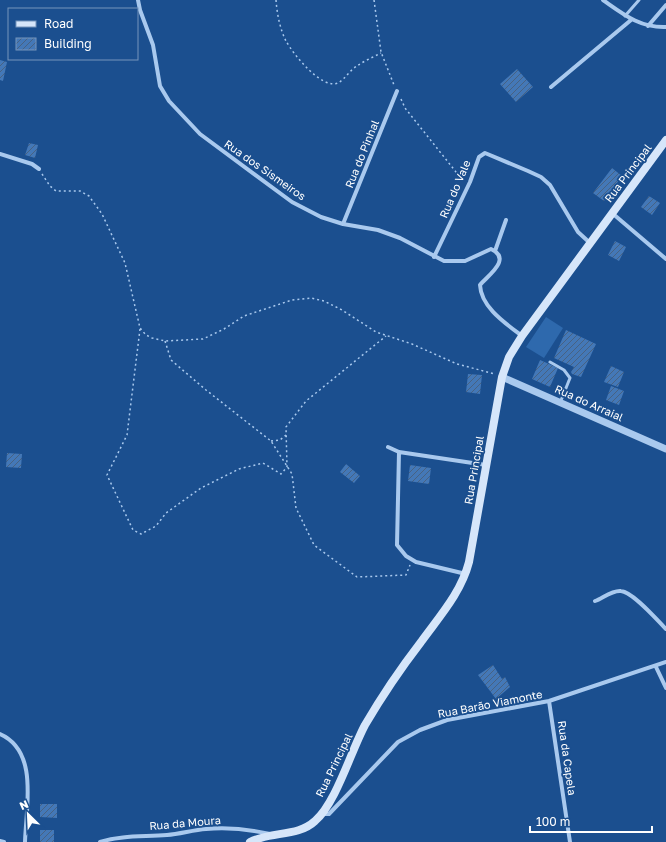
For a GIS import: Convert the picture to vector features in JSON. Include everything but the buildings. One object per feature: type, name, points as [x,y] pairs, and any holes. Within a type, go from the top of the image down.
[{"type":"main road","name":"Rua Principal","points":[[322,814],[365,726],[377,705],[398,672],[458,591],[466,574],[502,377],[509,357],[522,336],[666,140]]},
{"type":"main road","points":[[250,842],[272,834],[305,829],[315,822],[322,814]]},
{"type":"street","name":"Rua dos Sismeiros","points":[[138,0],[140,10],[154,45],[160,86],[169,101],[200,134],[292,202],[321,217],[343,224],[378,230],[400,238],[444,261],[465,261],[491,249],[495,251]]},
{"type":"street","points":[[603,0],[631,20],[648,26],[666,27]]},
{"type":"street","points":[[648,26],[666,5]]},
{"type":"street","points":[[551,87],[631,20]]},
{"type":"street","name":"Rua do Pinhal","points":[[343,224],[397,91]]},
{"type":"street","name":"Rua do Vale","points":[[434,257],[468,186],[479,157],[485,153],[528,171],[550,185],[578,232],[590,243]]},
{"type":"street","points":[[0,154],[32,164],[39,169]]},
{"type":"street","points":[[612,213],[666,259]]},
{"type":"street","points":[[506,220],[495,251],[499,256],[500,263],[480,285],[480,292],[486,303],[503,322],[522,336]]},
{"type":"street","name":"Rua do Arraial","points":[[502,377],[666,449]]},
{"type":"street","points":[[388,447],[399,452],[486,465]]},
{"type":"street","points":[[399,452],[397,545],[406,556],[412,560],[466,574]]},
{"type":"street","points":[[595,601],[614,592],[622,591],[631,595],[666,629]]},
{"type":"street","name":"Rua Barão Viamonte","points":[[322,814],[329,814],[398,742],[420,730],[447,720],[550,701],[656,667],[666,662]]},
{"type":"street","points":[[656,667],[666,688]]},
{"type":"street","name":"Rua da Capela","points":[[550,701],[570,842]]},
{"type":"street","points":[[0,734],[8,738],[17,746],[25,762],[27,781],[25,842]]},
{"type":"street","name":"Rua da Moura","points":[[100,842],[132,835],[148,836],[180,834],[206,829],[240,828],[272,834]]},
{"type":"street","points":[[0,841],[4,842]]},
{"type":"lane","points":[[625,16],[639,0]]},
{"type":"lane","points":[[550,362],[564,370],[570,378],[560,402]]},
{"type":"path","points":[[276,0],[278,18],[287,42],[295,54],[320,80],[327,84],[338,83],[356,66],[381,52]]},
{"type":"path","points":[[374,0],[381,52],[405,108],[468,186]]},
{"type":"path","points":[[39,169],[50,186],[56,191],[80,191],[89,196],[102,214],[125,263],[140,328],[126,435],[107,475],[133,530],[141,534],[156,526],[166,513],[201,488],[239,469],[264,463],[281,474],[287,467],[286,427],[306,401],[386,336]]},
{"type":"path","points":[[140,328],[146,335],[165,341],[203,339],[224,329],[244,316],[292,300],[311,298],[324,301],[342,310],[376,332],[412,344],[457,364],[482,369],[502,377]]},
{"type":"path","points":[[165,341],[171,360],[206,390],[271,441],[292,474],[296,508],[314,545],[357,577],[406,575],[412,560]]},
{"type":"path","points":[[271,441],[280,440],[286,435]]},
{"type":"shaded area","points":[[546,317],[563,328],[544,358],[526,347]]}]
